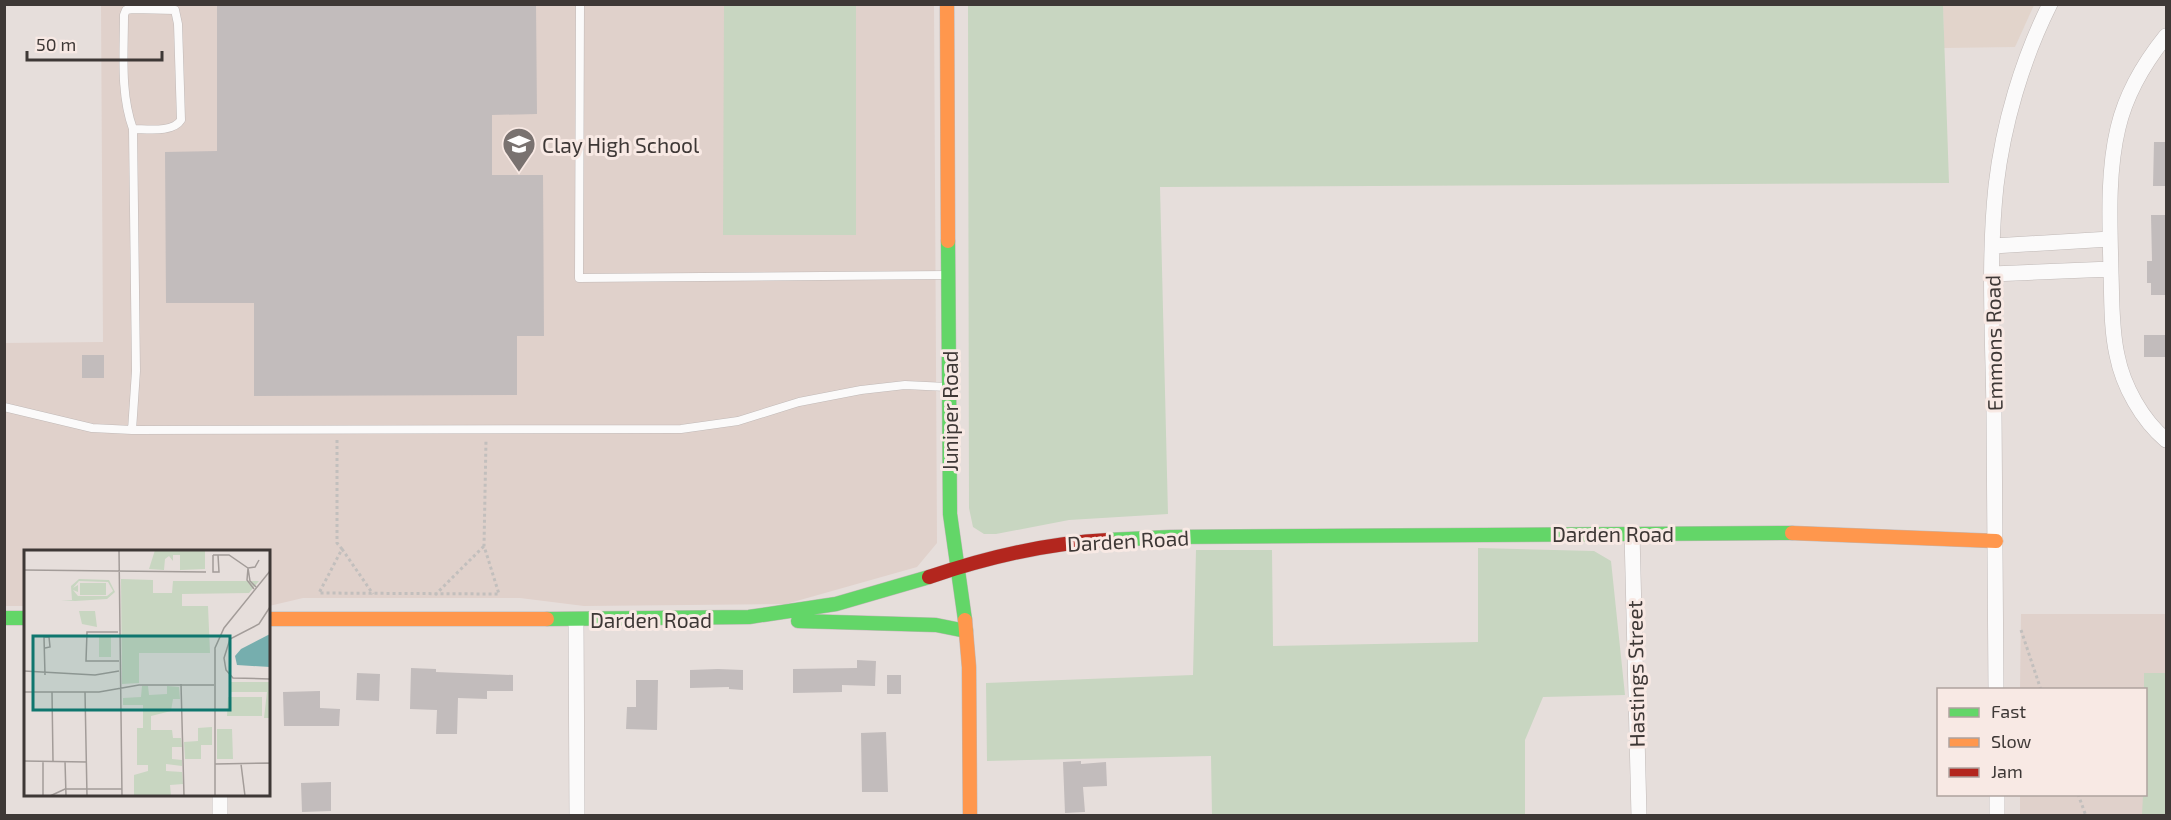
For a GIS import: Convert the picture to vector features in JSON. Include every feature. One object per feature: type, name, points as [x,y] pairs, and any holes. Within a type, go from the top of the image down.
[{"type":"street","name":"Juniper Road","points":[[947,4],[950,514],[969,667],[970,816]]},
{"type":"street","name":"Emmons Road","points":[[1996,688],[1992,274],[1996,186],[2007,127],[2020,81],[2050,4]]},
{"type":"street","points":[[2166,36],[2146,62],[2132,88],[2118,125],[2111,171],[2110,239],[2114,336],[2122,374],[2145,418],[2166,440]]},
{"type":"street","points":[[1993,246],[2110,239]]},
{"type":"street","points":[[1992,274],[2111,269]]},
{"type":"street","name":"Darden Road","points":[[270,618],[731,619],[784,614],[869,596],[991,558],[1042,546],[1170,537],[1779,532],[1996,541]]},
{"type":"street","name":"Hastings Street","points":[[1632,533],[1639,816]]},
{"type":"street","points":[[4,618],[24,618]]},
{"type":"street","points":[[731,619],[936,625],[966,631]]},
{"type":"street","points":[[576,620],[577,816]]},
{"type":"street","points":[[220,796],[220,816]]},
{"type":"street","points":[[1997,796],[1997,816]]},
{"type":"lane","points":[[580,4],[579,278],[948,275]]},
{"type":"lane","points":[[132,430],[136,371],[133,129],[127,112],[125,96],[124,15],[126,10],[133,9],[175,10],[178,24],[181,120],[171,128],[133,129]]},
{"type":"lane","points":[[4,407],[92,428],[132,430],[681,429],[738,421],[799,402],[861,390],[905,386],[949,387]]},
{"type":"path","points":[[337,429],[337,543],[373,594]]},
{"type":"path","points":[[342,549],[319,594],[499,594],[484,546],[486,429]]},
{"type":"path","points":[[435,595],[484,546]]},
{"type":"path","points":[[2021,630],[2040,688]]},
{"type":"path","points":[[2078,796],[2086,816]]},
{"type":"shaded area","name":"Clay High School","points":[[101,5],[934,5],[937,543],[917,567],[786,604],[584,606],[520,598],[303,598],[270,606],[270,550],[24,550],[24,606],[5,606],[4,343],[103,342]]},
{"type":"shaded area","points":[[1943,5],[2034,5],[2015,47],[1944,48]]},
{"type":"shaded area","points":[[2021,614],[2166,614],[2166,815],[2020,816],[2020,796],[2147,796],[2147,688],[2020,688]]},
{"type":"green space","points":[[724,5],[856,5],[856,235],[723,235]]},
{"type":"green space","points":[[968,5],[1943,5],[1949,183],[1160,187],[1168,514],[1069,520],[996,534],[984,534],[973,527],[969,508]]},
{"type":"green space","points":[[1478,548],[1594,551],[1611,561],[1625,695],[1543,697],[1525,740],[1525,815],[1212,815],[1211,756],[987,761],[986,683],[1193,675],[1196,550],[1272,550],[1273,646],[1478,642]]},
{"type":"green space","points":[[2144,673],[2166,673],[2166,815],[2142,815],[2143,796],[2147,796],[2147,688],[2144,688]]},
{"type":"building","points":[[217,4],[536,4],[537,114],[492,115],[492,175],[543,175],[544,336],[517,336],[517,395],[254,396],[254,303],[166,303],[165,152],[217,151]]},
{"type":"building","points":[[2154,142],[2166,142],[2166,186],[2153,186]]},
{"type":"building","points":[[2151,215],[2166,215],[2166,295],[2151,295],[2151,283],[2147,283],[2147,261],[2152,261]]},
{"type":"building","points":[[2144,335],[2166,335],[2166,357],[2144,357]]},
{"type":"building","points":[[82,355],[104,355],[104,378],[82,378]]},
{"type":"building","points":[[857,660],[876,661],[875,686],[842,685],[842,692],[793,693],[793,669],[857,668]]},
{"type":"building","points":[[411,668],[436,669],[436,672],[513,675],[513,691],[487,691],[487,699],[458,698],[457,734],[436,734],[437,710],[410,709]]},
{"type":"building","points":[[690,670],[743,670],[743,690],[729,689],[729,687],[690,688]]},
{"type":"building","points":[[357,673],[380,674],[379,701],[356,700]]},
{"type":"building","points":[[887,675],[901,675],[901,694],[887,694]]},
{"type":"building","points":[[636,680],[658,680],[657,730],[626,729],[627,707],[636,707]]},
{"type":"building","points":[[320,691],[320,708],[340,709],[339,726],[284,726],[283,692]]},
{"type":"building","points":[[886,732],[888,792],[862,792],[861,733]]},
{"type":"building","points":[[1081,761],[1081,764],[1106,762],[1107,786],[1083,787],[1085,812],[1065,813],[1063,762]]},
{"type":"building","points":[[331,782],[331,811],[302,812],[301,783]]},
{"type":"traffic: fast","points":[[948,241],[950,514],[965,620]]},
{"type":"traffic: fast","points":[[1108,540],[1170,537],[1792,533]]},
{"type":"traffic: fast","points":[[547,619],[749,617],[836,604],[929,577]]},
{"type":"traffic: fast","points":[[4,618],[24,618]]},
{"type":"traffic: fast","points":[[798,621],[936,625],[966,631]]},
{"type":"traffic: slow","points":[[947,4],[948,241]]},
{"type":"traffic: slow","points":[[1792,533],[1996,541]]},
{"type":"traffic: slow","points":[[270,619],[547,619]]},
{"type":"traffic: slow","points":[[965,620],[969,667],[970,816]]},
{"type":"traffic: jam","points":[[929,577],[1017,552],[1062,544],[1108,540]]},
{"type":"place","name":"Clay High School","points":[[519,173]]}]
